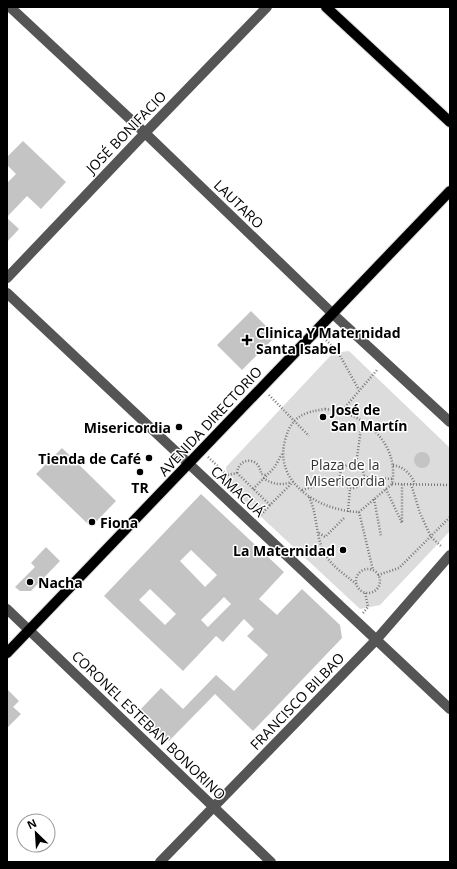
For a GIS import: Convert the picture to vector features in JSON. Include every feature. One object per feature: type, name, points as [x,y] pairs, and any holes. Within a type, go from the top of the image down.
[{"type":"main road","points":[[326,7],[450,122]]},
{"type":"main road","name":"AVENIDA DIRECTORIO","points":[[7,653],[450,191]]},
{"type":"street","name":"LAUTARO","points":[[10,7],[145,133],[333,314],[450,422]]},
{"type":"street","name":"JOSÉ BONIFACIO","points":[[7,278],[267,7]]},
{"type":"street","name":"CAMACUÁ","points":[[7,293],[450,710]]},
{"type":"street","name":"FRANCISCO BILBAO","points":[[160,862],[376,640],[450,555]]},
{"type":"street","name":"CORONEL ESTEBAN BONORINO","points":[[7,609],[271,862]]},
{"type":"path","points":[[316,331],[338,352],[359,390]]},
{"type":"path","points":[[341,412],[373,374]]},
{"type":"path","points":[[262,387],[309,436]]},
{"type":"path","points":[[253,489],[274,468],[282,454],[288,428],[294,421],[300,416],[312,411],[325,409],[341,412],[362,421],[382,438],[390,454],[393,465],[392,484],[359,512],[348,512],[314,500],[302,490],[293,481],[285,467],[282,454]]},
{"type":"path","points":[[356,465],[362,421]]},
{"type":"path","points":[[202,451],[227,475],[237,473]]},
{"type":"path","points":[[237,473],[239,465],[250,461],[259,466],[261,474],[266,475]]},
{"type":"path","points":[[356,465],[362,470],[364,477],[358,487],[350,488],[342,484],[340,473],[345,466],[356,465]]},
{"type":"path","points":[[393,465],[399,466],[406,471],[415,484]]},
{"type":"path","points":[[237,473],[270,505],[293,481]]},
{"type":"path","points":[[364,477],[393,479]]},
{"type":"path","points":[[263,478],[271,483],[283,485],[293,481]]},
{"type":"path","points":[[302,490],[340,479]]},
{"type":"path","points":[[392,484],[450,485]]},
{"type":"path","points":[[386,489],[402,523],[402,484]]},
{"type":"path","points":[[411,484],[420,513],[431,537],[438,544]]},
{"type":"path","points":[[348,512],[350,488]]},
{"type":"path","points":[[309,496],[313,507],[322,548],[328,559],[356,584],[361,591],[369,593],[376,590],[379,583],[378,575],[373,570],[359,512]]},
{"type":"path","points":[[374,499],[381,536]]},
{"type":"path","points":[[378,575],[399,568],[450,517]]},
{"type":"path","points":[[318,533],[325,537],[344,518]]},
{"type":"path","points":[[356,584],[359,573],[365,569],[373,570]]},
{"type":"path","points":[[365,592],[368,607]]},
{"type":"green space","name":"Plaza de la Misericordia","points":[[349,351],[450,448],[450,531],[380,605],[360,609],[228,486],[226,467],[333,353]]},
{"type":"building","points":[[23,141],[66,182],[41,209],[27,196],[7,217],[7,183],[16,174],[7,165],[7,157]]},
{"type":"building","points":[[7,218],[19,229],[7,242]]},
{"type":"building","name":"Clinica Y Maternidad Santa Isabel","points":[[251,311],[276,336],[242,370],[217,345]]},
{"type":"building","points":[[62,448],[116,501],[91,527],[36,474]]},
{"type":"building","points":[[419,452],[425,452],[430,457],[428,466],[425,468],[419,468],[414,463],[414,457]]},
{"type":"building","points":[[201,494],[284,572],[259,599],[277,615],[302,589],[340,625],[342,638],[253,731],[215,694],[169,741],[138,712],[161,688],[183,709],[216,675],[234,691],[268,655],[247,636],[254,629],[244,619],[223,642],[216,636],[183,671],[104,596]],"holes":[[[191,550],[217,575],[205,587],[180,561]],[[150,589],[176,614],[165,625],[139,600]],[[224,597],[231,604],[208,627],[201,620]]]},
{"type":"building","points":[[46,547],[60,561],[31,591],[20,591],[15,587],[35,567],[31,563]]},
{"type":"building","points":[[8,690],[19,701],[13,707],[21,714],[7,728],[7,691]]},
{"type":"place","name":"Clinica Y Maternidad Santa Isabel","points":[[247,340]]},
{"type":"place","name":"José de San Martín","points":[[323,417]]},
{"type":"place","name":"Misericordia","points":[[179,427]]},
{"type":"place","name":"Tienda de Café","points":[[149,458]]},
{"type":"place","name":"TR","points":[[140,472]]},
{"type":"place","name":"Fiona","points":[[92,522]]},
{"type":"place","name":"La Maternidad","points":[[343,550]]},
{"type":"place","name":"Nacha","points":[[30,582]]}]
